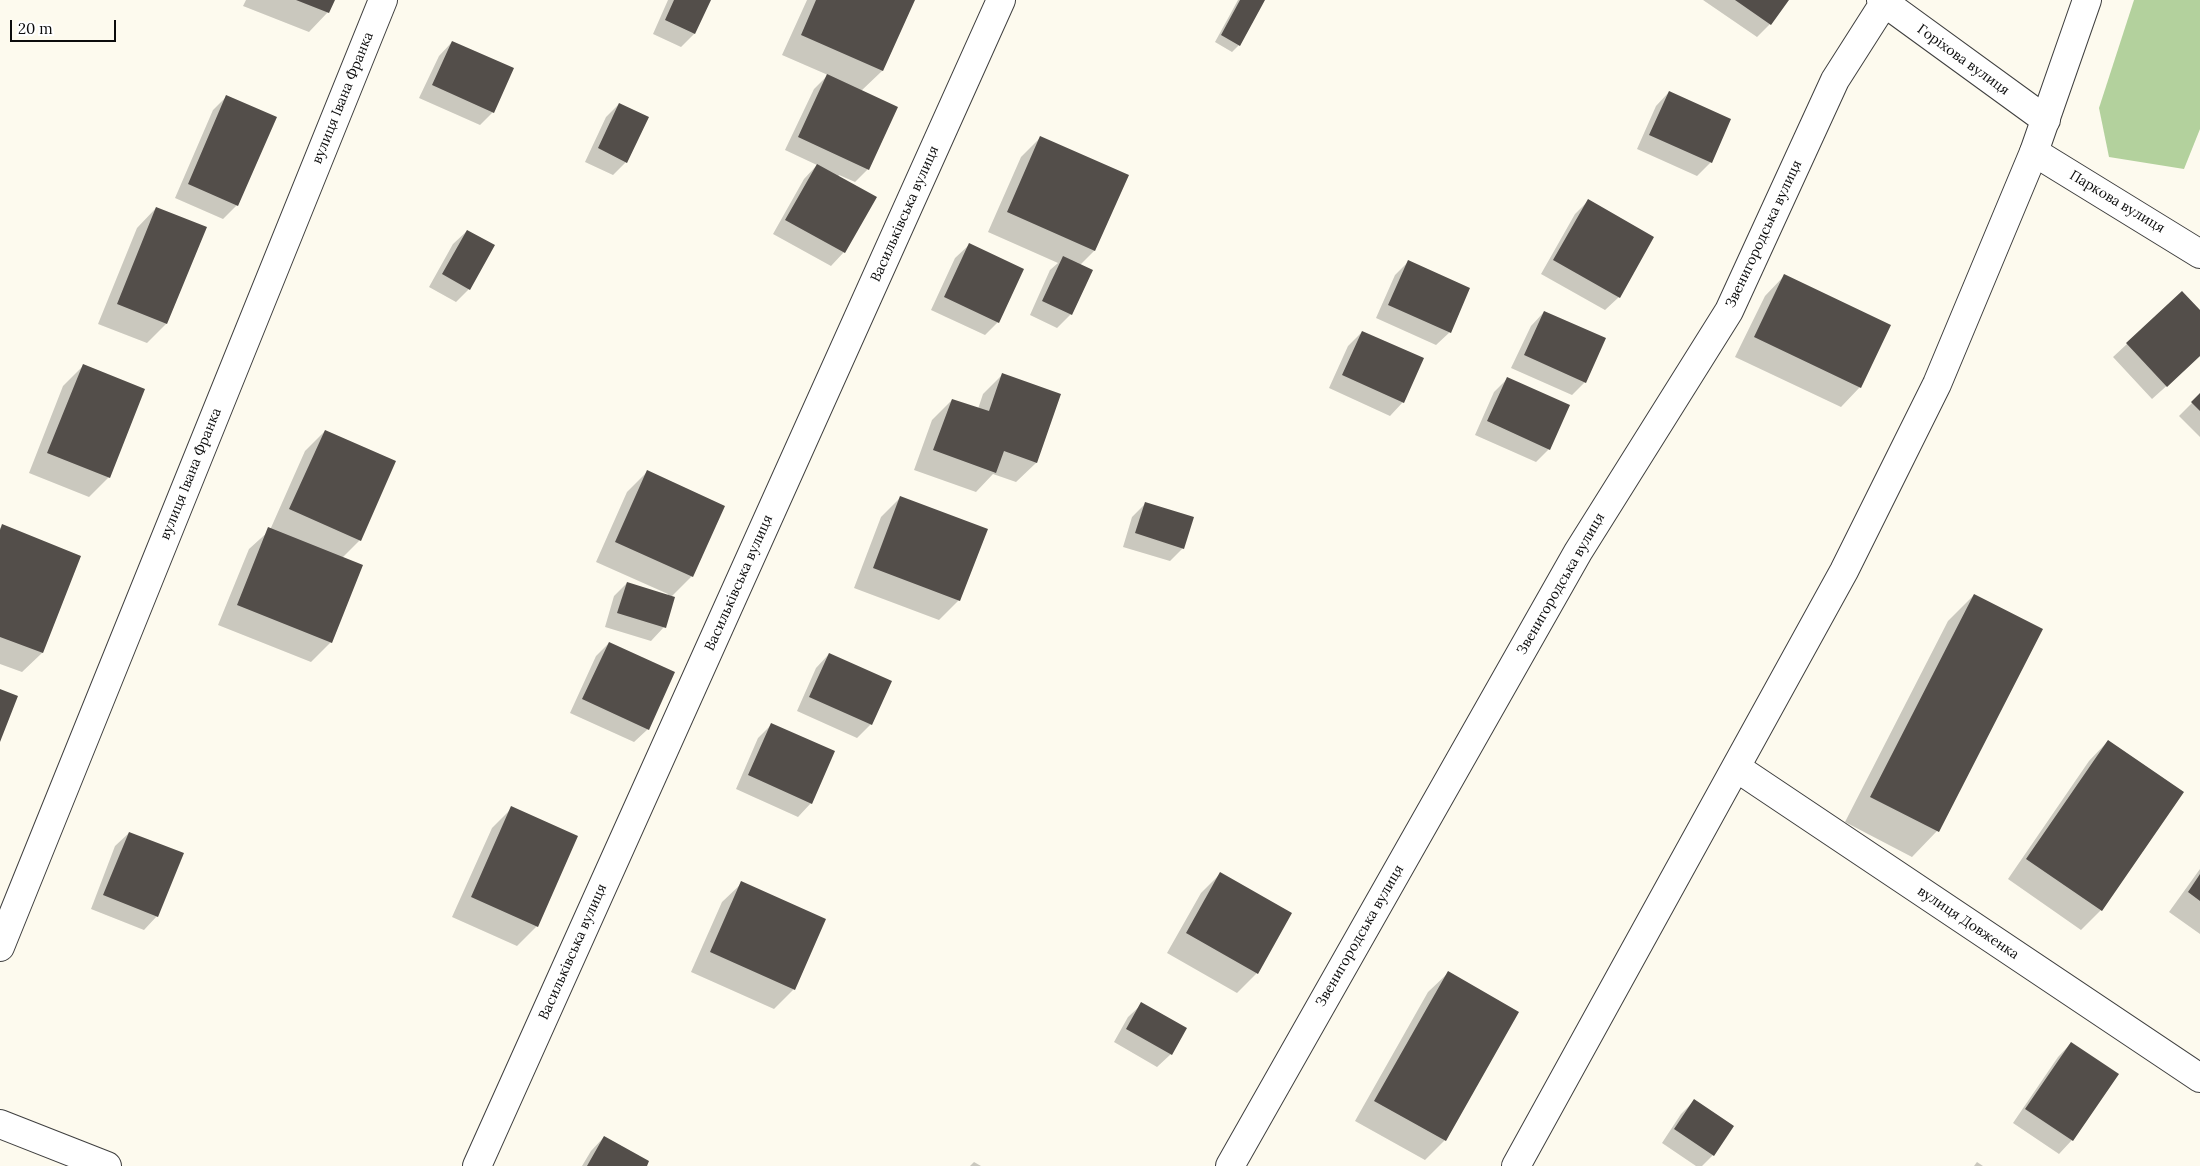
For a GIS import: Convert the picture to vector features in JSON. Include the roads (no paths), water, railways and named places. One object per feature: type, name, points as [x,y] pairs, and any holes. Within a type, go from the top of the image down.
[{"type":"street","name":"вулиця Івана Франка","points":[[0,947],[382,0]]},
{"type":"street","name":"Васильківська вулиця","points":[[477,1166],[1002,0]]},
{"type":"street","points":[[1516,1166],[1844,571],[1937,384],[2034,152],[2087,0]]},
{"type":"street","name":"Горіхова вулиця","points":[[1884,1],[2046,120]]},
{"type":"street","name":"Звенигородська вулиця","points":[[1230,1166],[1578,552],[1729,311],[1835,80],[1884,1]]},
{"type":"street","name":"Паркова вулиця","points":[[2034,152],[2197,244]]},
{"type":"street","name":"вулиця Довженка","points":[[1737,768],[2200,1078]]},
{"type":"street","points":[[0,1124],[107,1166]]}]
